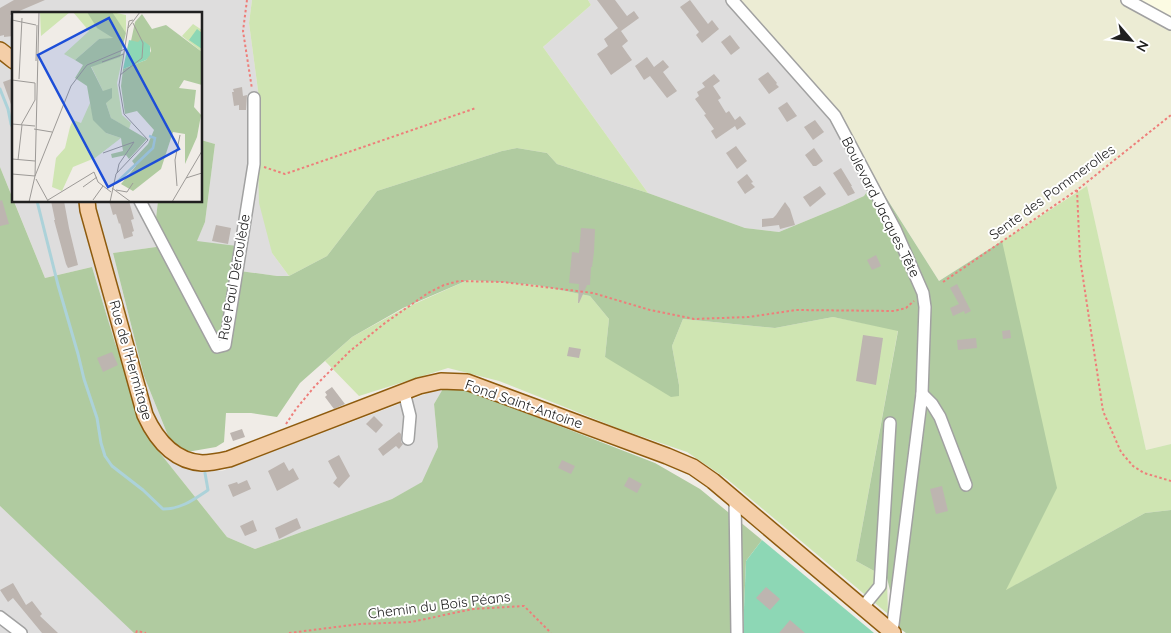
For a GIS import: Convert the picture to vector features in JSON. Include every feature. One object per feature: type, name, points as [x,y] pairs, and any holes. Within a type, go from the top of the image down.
[{"type":"main road","name":"Rue de l'Hermitage","points":[[86,204],[145,415],[155,435],[174,454],[202,463],[229,459],[280,440]]},
{"type":"main road","name":"Fond Saint-Antoine","points":[[280,440],[434,382],[467,382],[683,462],[705,475],[735,499],[893,633]]},
{"type":"street","name":"Boulevard Jacques Tête","points":[[732,0],[835,116],[895,229],[923,293],[926,307],[922,394],[893,633]]},
{"type":"street","points":[[1127,0],[1171,24]]},
{"type":"street","name":"Rue Paul Déroulède","points":[[141,202],[217,347],[225,345],[254,164],[254,98]]},
{"type":"street","points":[[404,392],[410,416],[408,439]]},
{"type":"street","points":[[922,394],[932,404],[940,417],[966,485]]},
{"type":"street","points":[[862,608],[880,586],[890,423]]},
{"type":"street","points":[[735,499],[737,633]]},
{"type":"street","points":[[0,617],[21,633]]},
{"type":"path","points":[[247,0],[243,31],[254,98]]},
{"type":"path","points":[[254,164],[285,174],[476,108]]},
{"type":"path","name":"Sente des Pommerolles","points":[[943,282],[1078,190],[1171,115]]},
{"type":"path","points":[[1078,190],[1080,258],[1103,411],[1121,452],[1133,466],[1144,473],[1171,481]]},
{"type":"path","points":[[280,440],[286,424],[296,409],[315,386],[350,351],[385,323],[428,293],[444,285],[459,281],[504,282],[593,293],[650,310],[694,319],[749,318],[796,310],[894,311],[906,308],[923,293]]},
{"type":"path","name":"Chemin du Bois Péans","points":[[289,633],[360,624],[411,622],[472,609],[524,606],[551,633]]},
{"type":"path","points":[[136,633],[137,631],[146,633]]},
{"type":"shaded area","points":[[0,0],[252,0],[249,23],[259,98],[272,253],[289,276],[233,270],[196,241],[205,222],[215,144],[202,140],[202,12],[12,12],[12,196],[0,167]]},
{"type":"shaded area","points":[[588,0],[741,0],[835,116],[875,180],[864,196],[779,232],[745,228],[648,193],[543,47],[591,5]]},
{"type":"shaded area","points":[[741,0],[1121,0],[1171,30],[1171,444],[1146,450],[1087,187],[939,281],[835,116]]},
{"type":"shaded area","points":[[1136,0],[1171,0],[1171,21]]},
{"type":"shaded area","points":[[14,202],[158,202],[156,218],[166,243],[156,247],[113,253],[144,376],[173,448],[187,464],[222,471],[444,387],[434,404],[438,447],[423,482],[392,499],[255,549],[227,537],[152,443],[115,343],[92,267],[45,278]]},
{"type":"shaded area","points":[[0,506],[132,629],[134,633],[0,633]]},
{"type":"green space","points":[[252,0],[588,0],[591,5],[543,47],[648,193],[557,164],[547,153],[517,148],[502,151],[377,191],[327,256],[289,276],[272,253],[259,203],[259,98],[249,23]]},
{"type":"green space","points":[[202,140],[215,144],[205,222],[197,241],[237,246],[233,270],[277,276],[289,276],[327,256],[377,191],[502,151],[517,148],[547,153],[557,164],[648,193],[745,228],[779,232],[864,196],[875,180],[939,281],[1002,241],[1057,488],[1006,590],[1145,513],[1171,510],[1171,633],[906,633],[899,628],[887,578],[856,561],[898,331],[833,317],[775,328],[683,319],[672,346],[679,385],[679,396],[671,397],[605,357],[609,319],[590,296],[536,285],[468,280],[403,308],[352,337],[300,383],[277,417],[251,413],[226,413],[224,442],[216,447],[187,452],[173,448],[144,376],[113,253],[156,247],[165,243],[156,218],[158,202],[202,202]]},
{"type":"green space","points":[[0,167],[12,197],[12,202],[14,202],[45,278],[92,267],[115,343],[152,443],[227,537],[255,549],[392,499],[422,482],[438,447],[434,404],[444,387],[472,392],[655,463],[700,489],[762,540],[746,561],[743,633],[134,633],[0,506]]},
{"type":"green space","points":[[1087,186],[1146,450],[1171,444],[1171,510],[1145,513],[1005,591],[1002,241]]},
{"type":"green space","points":[[468,280],[536,285],[590,296],[609,319],[605,357],[679,385],[672,346],[683,319],[775,328],[833,317],[898,330],[856,561],[887,578],[888,614],[727,479],[687,452],[620,429],[499,381],[448,368],[359,396],[325,361],[352,337],[403,309]]},
{"type":"green space","points":[[762,540],[874,633],[743,633],[746,561]]},
{"type":"building","points":[[14,0],[45,0],[17,12],[12,12],[10,15],[12,36],[0,36],[0,8]]},
{"type":"building","points":[[597,0],[615,0],[627,16],[634,11],[639,18],[621,31],[628,41],[622,46],[632,60],[611,75],[597,54],[608,46],[604,39],[618,28]]},
{"type":"building","points":[[690,0],[708,24],[712,20],[719,29],[702,43],[696,35],[699,32],[680,7]]},
{"type":"building","points":[[730,35],[740,48],[731,55],[721,42]]},
{"type":"building","points":[[647,57],[654,67],[663,60],[669,67],[663,72],[677,91],[667,98],[650,76],[644,80],[635,66]]},
{"type":"building","points":[[768,72],[779,87],[769,94],[758,79]]},
{"type":"building","points":[[714,74],[720,81],[713,86],[721,98],[718,100],[726,113],[729,111],[735,120],[740,116],[746,124],[737,130],[735,126],[716,139],[711,131],[714,129],[695,99],[699,96],[697,92],[705,87],[702,83]]},
{"type":"building","points":[[12,79],[12,107],[3,82]]},
{"type":"building","points":[[242,87],[243,96],[247,95],[246,110],[239,110],[239,105],[234,106],[233,89]]},
{"type":"building","points":[[787,102],[797,116],[787,122],[778,108]]},
{"type":"building","points":[[815,120],[824,132],[813,140],[804,127]]},
{"type":"building","points":[[736,146],[747,161],[737,169],[726,153]]},
{"type":"building","points":[[814,148],[823,161],[816,166],[813,166],[805,155]]},
{"type":"building","points":[[841,168],[855,193],[848,196],[833,173]]},
{"type":"building","points":[[747,174],[755,187],[745,194],[737,182]]},
{"type":"building","points":[[820,186],[826,194],[810,207],[803,197]]},
{"type":"building","points":[[2,200],[9,224],[0,226],[0,201]]},
{"type":"building","points":[[51,202],[64,202],[78,265],[68,268]]},
{"type":"building","points":[[109,202],[129,202],[134,219],[131,220],[134,231],[132,232],[133,236],[124,239],[116,214],[113,215]]},
{"type":"building","points":[[785,202],[790,209],[795,225],[780,229],[779,225],[762,227],[762,219],[773,218]]},
{"type":"building","points":[[216,225],[231,228],[228,244],[212,241]]},
{"type":"building","points":[[581,228],[595,229],[590,285],[587,285],[578,303],[579,284],[569,283],[572,252],[579,253]]},
{"type":"building","points":[[876,255],[881,266],[872,270],[867,260]]},
{"type":"building","points":[[957,284],[971,311],[965,314],[964,311],[953,316],[950,308],[959,304],[950,288]]},
{"type":"building","points":[[1010,330],[1011,338],[1003,339],[1002,331]]},
{"type":"building","points":[[863,335],[883,338],[876,385],[856,381]]},
{"type":"building","points":[[976,338],[977,348],[958,350],[957,340]]},
{"type":"building","points":[[569,347],[581,349],[579,358],[567,356]]},
{"type":"building","points":[[112,352],[118,365],[103,372],[97,358]]},
{"type":"building","points":[[332,387],[345,404],[334,409],[325,397],[327,395],[325,392]]},
{"type":"building","points":[[374,416],[383,425],[376,433],[366,424]]},
{"type":"building","points":[[242,429],[245,437],[233,441],[230,433]]},
{"type":"building","points":[[399,432],[403,444],[399,449],[396,446],[383,456],[378,449]]},
{"type":"building","points":[[339,455],[350,476],[339,488],[333,483],[337,478],[328,461]]},
{"type":"building","points":[[562,460],[575,466],[571,474],[558,468]]},
{"type":"building","points":[[284,462],[289,471],[293,468],[299,479],[277,491],[268,471]]},
{"type":"building","points":[[629,477],[642,484],[637,493],[624,486]]},
{"type":"building","points":[[247,480],[251,489],[233,497],[228,485],[237,482],[238,484]]},
{"type":"building","points":[[942,486],[948,511],[936,514],[930,489]]},
{"type":"building","points":[[297,518],[301,528],[279,539],[275,528]]},
{"type":"building","points":[[253,520],[257,531],[245,536],[240,526]]},
{"type":"building","points":[[13,583],[26,605],[32,601],[42,614],[40,616],[58,633],[42,633],[13,598],[8,602],[0,590]]},
{"type":"building","points":[[766,587],[780,599],[770,610],[756,598]]},
{"type":"building","points":[[790,620],[805,633],[779,633]]},
{"type":"waterway","points":[[0,89],[12,126]]},
{"type":"waterway","points":[[37,202],[84,379],[97,418],[105,456],[112,466],[143,490],[163,509],[181,506],[208,490],[205,473]]}]
